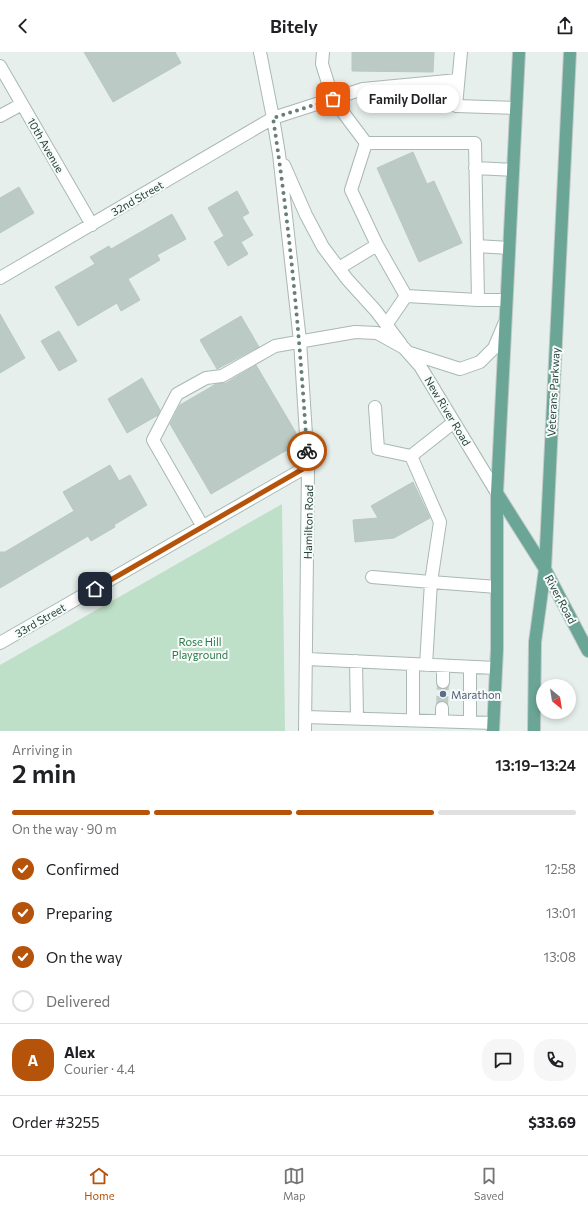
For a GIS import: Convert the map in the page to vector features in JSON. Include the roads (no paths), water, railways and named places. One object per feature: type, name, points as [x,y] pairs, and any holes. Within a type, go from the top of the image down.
[{"type":"main road","points":[[493,727],[496,668],[497,492],[519,52]]},
{"type":"main road","name":"Veterans Parkway","points":[[534,731],[535,642],[545,569],[570,52]]},
{"type":"main road","name":"New River Road","points":[[497,492],[545,569]]},
{"type":"main road","name":"River Road","points":[[545,569],[588,651]]},
{"type":"street","name":"Hamilton Road","points":[[260,52],[279,154],[300,341],[308,466],[306,731]]},
{"type":"street","points":[[323,52],[322,64],[333,99],[366,143]]},
{"type":"street","points":[[460,52],[456,106],[516,108]]},
{"type":"street","name":"10th Avenue","points":[[0,66],[92,224]]},
{"type":"street","name":"32nd Street","points":[[0,278],[273,118],[363,89],[458,80]]},
{"type":"street","points":[[0,116],[22,104]]},
{"type":"street","points":[[366,143],[475,143],[478,300]]},
{"type":"street","points":[[366,143],[351,190],[377,245],[406,296]]},
{"type":"street","points":[[279,154],[309,221],[323,247],[347,279],[376,311],[406,350],[460,368],[480,362],[494,348],[505,321]]},
{"type":"street","points":[[475,168],[513,170]]},
{"type":"street","points":[[339,268],[377,245]]},
{"type":"street","points":[[477,246],[509,248]]},
{"type":"street","points":[[406,296],[506,300]]},
{"type":"street","points":[[386,325],[406,296]]},
{"type":"street","name":"New River Road","points":[[203,527],[153,440],[177,394],[206,378],[222,376],[275,346],[355,332],[378,333],[406,350],[420,366],[497,492]]},
{"type":"street","points":[[375,407],[378,449],[411,456]]},
{"type":"street","points":[[411,456],[454,422]]},
{"type":"street","points":[[411,456],[440,522],[431,582],[426,664]]},
{"type":"street","name":"33rd Street","points":[[0,643],[308,466]]},
{"type":"street","points":[[372,578],[497,587]]},
{"type":"street","points":[[307,659],[496,668]]},
{"type":"street","points":[[356,661],[357,718]]},
{"type":"street","points":[[413,664],[413,720]]},
{"type":"street","points":[[442,682],[443,666]]},
{"type":"street","points":[[470,667],[470,722]]},
{"type":"street","points":[[442,708],[442,721]]},
{"type":"street","points":[[306,717],[470,722],[493,727]]},
{"type":"tunnel","points":[[442,708],[443,682]]},
{"type":"place","name":"Family Dollar","points":[[333,99]]},
{"type":"place","name":"Marathon","points":[[443,694]]},
{"type":"park label","name":"Rose Hill Playground","points":[[200,647]]}]
